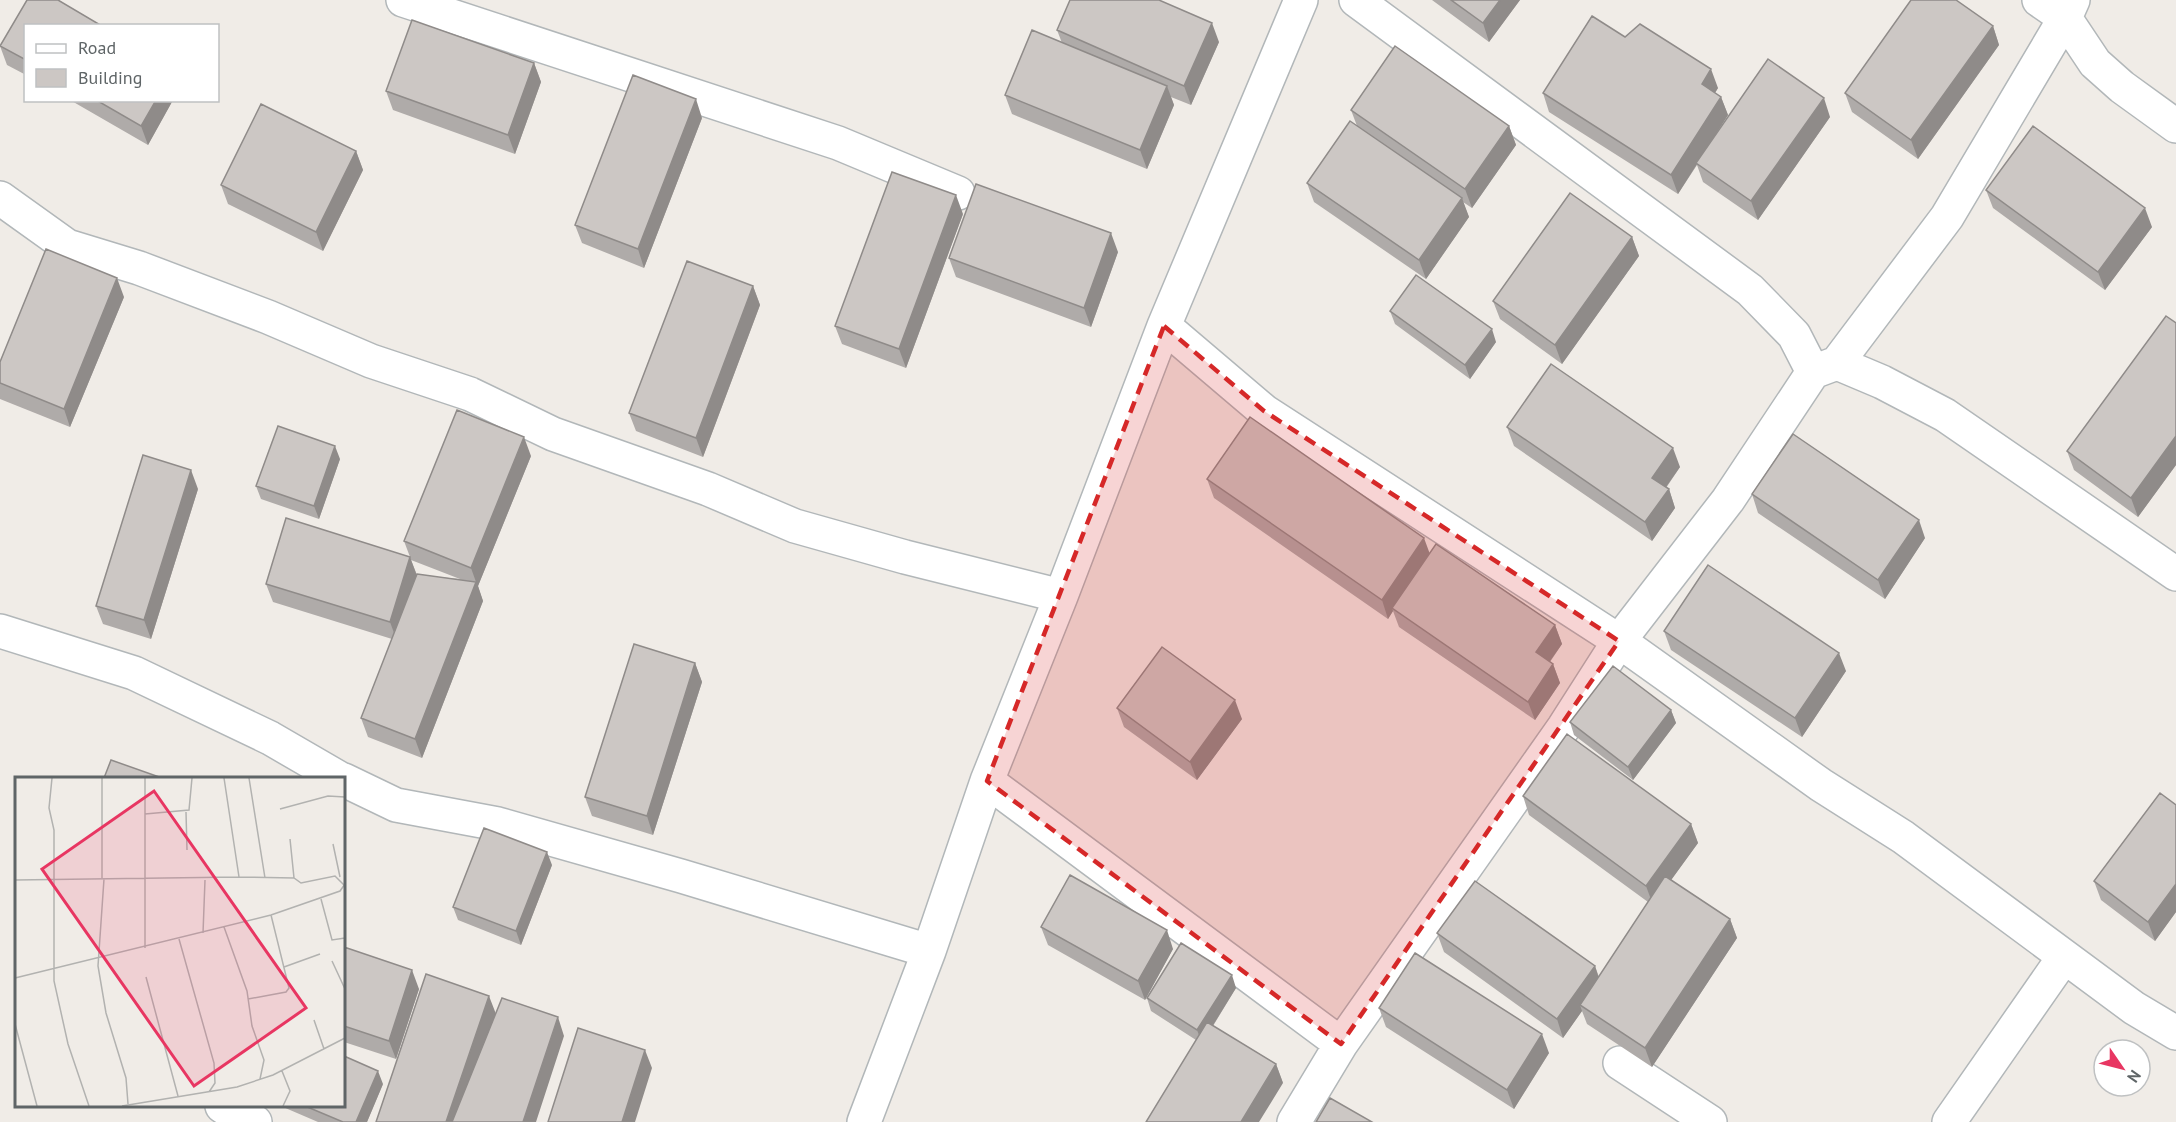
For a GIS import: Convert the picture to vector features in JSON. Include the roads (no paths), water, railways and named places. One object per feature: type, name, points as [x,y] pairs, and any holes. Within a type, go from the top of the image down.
[{"type":"street","points":[[403,0],[838,143],[958,194]]},
{"type":"street","points":[[864,1122],[929,951],[987,781],[1061,596],[1164,326],[1300,0]]},
{"type":"street","points":[[1356,0],[1750,290],[1825,368],[1882,382],[1945,415],[2176,574]]},
{"type":"street","points":[[2039,0],[2069,9],[2095,63],[2122,87],[2176,126]]},
{"type":"street","points":[[1294,1122],[1341,1044],[1564,727],[1619,641],[1728,500],[1825,368],[1947,217],[2069,9]]},
{"type":"street","points":[[0,198],[67,246],[139,268],[267,317],[371,361],[470,394],[553,434],[708,489],[795,526],[905,557],[1061,596]]},
{"type":"street","points":[[1164,326],[1264,411],[1619,641],[1821,785],[1903,837],[2134,1008],[2176,1033]]},
{"type":"street","points":[[0,631],[134,673],[270,738],[334,777]]},
{"type":"street","points":[[987,781],[1341,1044]]},
{"type":"street","points":[[345,782],[396,805],[498,824],[681,876],[929,951]]},
{"type":"street","points":[[1949,1122],[2064,957]]},
{"type":"street","points":[[1620,1064],[1710,1122]]},
{"type":"street","points":[[224,1107],[237,1116],[255,1122]]}]
